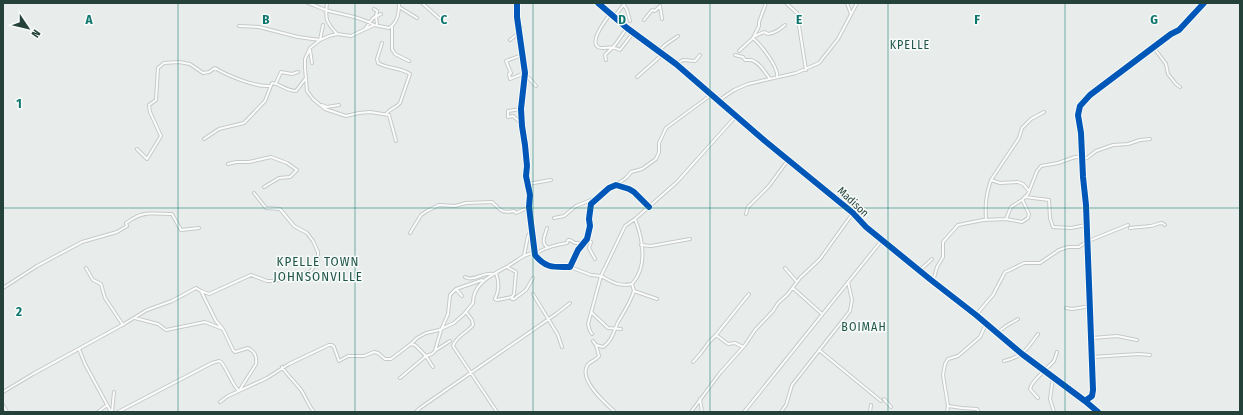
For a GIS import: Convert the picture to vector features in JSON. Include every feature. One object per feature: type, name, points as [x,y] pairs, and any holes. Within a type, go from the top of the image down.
[{"type":"street","points":[[308,3],[385,28],[389,28],[397,20],[399,3]]},
{"type":"street","points":[[327,3],[325,15],[328,24],[337,34]]},
{"type":"street","points":[[422,3],[440,19]]},
{"type":"street","points":[[517,3],[517,22],[525,73],[521,123],[525,145],[527,166],[526,176],[535,255],[547,266],[570,267],[591,275],[601,276],[618,285],[624,286],[632,284],[641,270],[643,260],[640,229],[635,219]]},
{"type":"street","name":"Madison","points":[[598,3],[633,33],[676,64],[788,160],[853,213],[866,227],[976,315],[1022,354],[1098,412]]},
{"type":"street","points":[[739,51],[753,37],[759,26],[758,22],[766,3]]},
{"type":"street","points":[[786,3],[797,13],[806,70]]},
{"type":"street","points":[[847,3],[851,14]]},
{"type":"street","points":[[718,101],[734,90],[806,70],[819,63],[838,40],[856,3]]},
{"type":"street","points":[[1085,401],[1092,396],[1093,390],[1091,306],[1086,242],[1081,133],[1078,114],[1080,106],[1090,95],[1108,81],[1171,34],[1179,30],[1204,3]]},
{"type":"street","points":[[614,16],[624,4],[630,21]]},
{"type":"street","points":[[644,20],[652,10],[655,11],[660,6],[662,19]]},
{"type":"street","points":[[399,7],[417,18]]},
{"type":"street","points":[[374,9],[376,10],[376,25]]},
{"type":"street","points":[[364,30],[376,16],[381,14]]},
{"type":"street","points":[[610,14],[599,29],[595,42],[596,45],[600,48],[613,47],[621,50],[633,33]]},
{"type":"street","points":[[753,37],[764,32],[773,34],[785,24]]},
{"type":"street","points":[[320,40],[323,25]]},
{"type":"street","points":[[339,106],[327,108],[313,99],[307,91],[304,68],[305,59],[310,48],[320,40],[329,36],[337,34],[351,36],[376,25]]},
{"type":"street","points":[[239,26],[259,27],[298,37],[320,40]]},
{"type":"street","points":[[392,26],[392,49],[395,54],[410,61]]},
{"type":"street","points":[[606,60],[606,55],[628,28]]},
{"type":"street","points":[[510,40],[519,34]]},
{"type":"street","points":[[659,51],[678,36]]},
{"type":"street","points":[[753,37],[766,53],[777,72],[777,77]]},
{"type":"street","points":[[382,43],[377,59],[378,63],[382,66],[400,69],[410,74],[400,103],[389,110],[386,114]]},
{"type":"street","points":[[310,48],[312,63]]},
{"type":"street","points":[[1154,48],[1166,64],[1168,74],[1180,87]]},
{"type":"street","points":[[522,54],[506,61],[511,73],[509,74],[510,79],[525,73]]},
{"type":"street","points":[[637,77],[663,54]]},
{"type":"street","points":[[676,64],[683,60],[695,61],[700,55]]},
{"type":"street","points":[[735,55],[756,63],[770,79]]},
{"type":"street","points":[[137,149],[147,159],[160,136],[149,105],[156,100],[158,68],[164,63],[179,62],[190,64],[203,73],[209,72],[215,68],[262,86],[270,86],[272,83],[276,83],[281,72],[292,74],[298,72]]},
{"type":"street","points":[[276,83],[284,89],[296,91],[306,76]]},
{"type":"street","points":[[525,77],[536,86]]},
{"type":"street","points":[[204,139],[219,129],[244,123],[265,101],[270,86]]},
{"type":"street","points":[[570,267],[587,238],[590,226],[589,219],[591,204],[609,188],[626,178],[631,172],[642,169],[656,159],[659,152],[659,143],[666,128],[711,95]]},
{"type":"street","points":[[319,103],[325,109],[346,116],[370,112],[389,115],[396,141]]},
{"type":"street","points":[[521,108],[508,111],[508,117],[513,116],[521,123]]},
{"type":"street","points":[[986,220],[985,201],[991,180],[1019,138],[1022,128],[1031,119],[1044,112]]},
{"type":"street","points":[[592,334],[588,324],[601,276],[624,226],[635,219],[677,182],[736,116]]},
{"type":"street","points":[[1006,219],[1011,207],[1025,197],[1037,171],[1042,166],[1058,163],[1075,157],[1087,158],[1096,151],[1113,145],[1128,144],[1140,140],[1150,139]]},
{"type":"street","points":[[228,164],[271,158],[287,163],[297,170],[290,177],[279,178],[264,187]]},
{"type":"street","points":[[746,214],[748,207],[768,186],[788,160]]},
{"type":"street","points":[[528,184],[551,180]]},
{"type":"street","points":[[991,180],[1000,183],[1018,182],[1023,184],[1029,190]]},
{"type":"street","points":[[616,185],[634,192],[649,207]]},
{"type":"street","points":[[3,392],[147,310],[172,301],[196,288],[209,294],[251,275],[271,281],[310,272],[318,261],[318,252],[307,233],[294,226],[280,209],[266,208],[254,193]]},
{"type":"street","points":[[554,218],[564,216],[576,206],[599,197]]},
{"type":"street","points":[[1025,197],[1049,200],[1050,218],[1053,227],[1071,228],[1086,225]]},
{"type":"street","points":[[931,280],[934,278],[937,267],[942,259],[942,242],[958,225],[986,220],[1006,219],[1022,222],[1028,218],[1029,214],[1022,200]]},
{"type":"street","points":[[410,233],[421,215],[427,210],[439,205],[455,206],[466,203],[492,202],[505,213],[514,211],[516,213],[529,206]]},
{"type":"street","points":[[3,288],[38,266],[82,242],[117,232],[125,228],[127,226],[126,223],[141,215],[150,213],[172,214],[181,230],[199,228]]},
{"type":"street","points":[[691,412],[720,373],[743,347],[754,330],[820,259],[853,213]]},
{"type":"street","points":[[1130,228],[1152,226],[1160,223],[1165,225]]},
{"type":"street","points":[[976,315],[993,295],[1006,272],[1024,263],[1040,264],[1059,250],[1068,247],[1079,247],[1086,242],[1128,225]]},
{"type":"street","points":[[547,228],[543,241],[544,245],[548,248]]},
{"type":"street","points":[[524,256],[528,236],[532,229]]},
{"type":"street","points":[[587,238],[590,242],[589,248],[595,259]]},
{"type":"street","points":[[641,245],[651,246],[690,239]]},
{"type":"street","points":[[535,255],[538,252],[556,245],[567,243],[568,240],[575,243],[583,243]]},
{"type":"street","points":[[744,412],[882,240]]},
{"type":"street","points":[[435,351],[440,330],[448,314],[448,302],[450,295],[456,289],[483,280],[524,256],[534,252]]},
{"type":"street","points":[[919,270],[932,259]]},
{"type":"street","points":[[507,267],[516,272],[514,294],[512,297]]},
{"type":"street","points":[[86,268],[93,280],[102,284],[105,298],[123,325]]},
{"type":"street","points":[[785,268],[797,282]]},
{"type":"street","points":[[496,273],[498,293],[495,299],[497,300],[512,297],[512,299],[514,299],[526,290],[533,278]]},
{"type":"street","points":[[465,277],[468,279],[475,278],[478,275],[493,274]]},
{"type":"street","points":[[220,402],[267,378],[282,367],[332,345],[338,361],[348,356],[364,356],[374,352],[388,360],[417,338],[426,333],[440,330],[454,323],[473,303],[475,290],[483,280]]},
{"type":"street","points":[[781,412],[786,405],[792,385],[850,311],[852,300],[848,282]]},
{"type":"street","points":[[596,345],[603,347],[606,345],[615,330],[630,303],[634,291],[632,284]]},
{"type":"street","points":[[793,288],[822,314]]},
{"type":"street","points":[[456,289],[462,296]]},
{"type":"street","points":[[201,291],[216,321],[223,329],[233,350],[235,352],[248,348],[255,353],[257,358],[256,364],[239,391]]},
{"type":"street","points":[[634,291],[657,298]]},
{"type":"street","points":[[533,294],[558,336],[562,347]]},
{"type":"street","points":[[693,362],[749,294]]},
{"type":"street","points":[[416,412],[560,312],[570,303]]},
{"type":"street","points":[[1066,308],[1072,310],[1091,306]]},
{"type":"street","points":[[466,312],[472,320],[473,325],[460,335],[453,346],[496,412]]},
{"type":"street","points":[[591,312],[608,328],[615,330],[621,329]]},
{"type":"street","points":[[135,318],[158,324],[166,330],[205,322],[223,329]]},
{"type":"street","points":[[997,333],[1018,319]]},
{"type":"street","points":[[947,412],[948,406],[943,376],[945,364],[948,359],[958,356],[980,337],[986,324]]},
{"type":"street","points":[[1004,361],[1022,354],[1038,334]]},
{"type":"street","points":[[716,335],[728,344],[735,343],[743,347]]},
{"type":"street","points":[[1092,338],[1117,336],[1137,340]]},
{"type":"street","points":[[400,378],[426,356],[432,354],[450,341]]},
{"type":"street","points":[[593,341],[596,345],[599,356],[586,367],[586,375],[592,387],[602,400],[615,412]]},
{"type":"street","points":[[411,344],[415,345],[426,356],[433,367]]},
{"type":"street","points":[[79,348],[85,364],[112,412]]},
{"type":"street","points":[[819,350],[881,401]]},
{"type":"street","points":[[1038,398],[1030,389],[1032,384],[1054,361],[1057,352]]},
{"type":"street","points":[[1092,357],[1150,355]]},
{"type":"street","points":[[118,412],[200,369],[219,361],[229,373],[232,382],[239,391]]},
{"type":"street","points":[[282,367],[288,377],[302,391],[309,407],[314,412]]},
{"type":"street","points":[[1054,378],[1050,399],[1054,412]]},
{"type":"street","points":[[112,412],[114,392]]},
{"type":"street","points":[[700,399],[702,412]]},
{"type":"street","points":[[884,399],[891,407]]},
{"type":"street","points":[[3,405],[7,412]]},
{"type":"street","points":[[98,412],[107,405]]},
{"type":"street","points":[[870,412],[871,405]]},
{"type":"street","points":[[948,406],[977,409],[979,412]]},
{"type":"cycle path","points":[[517,3],[517,17],[525,73],[521,109],[522,126],[535,255],[539,260],[547,265],[555,267],[570,267],[578,250],[587,239],[590,226],[589,219],[591,204],[609,188],[616,185],[634,192],[649,207]]},
{"type":"cycle path","points":[[598,3],[627,28],[676,64],[765,141],[853,213],[866,227],[976,315],[1022,354],[1098,412]]},
{"type":"cycle path","points":[[1085,401],[1092,396],[1093,390],[1086,205],[1081,133],[1078,115],[1080,106],[1090,95],[1171,34],[1179,30],[1204,3]]},
{"type":"district","name":"KPELLE","points":[[910,45]]},
{"type":"district","name":"KPELLE TOWN JOHNSONVILLE","points":[[318,268]]},
{"type":"district","name":"BOIMAH","points":[[864,327]]}]
